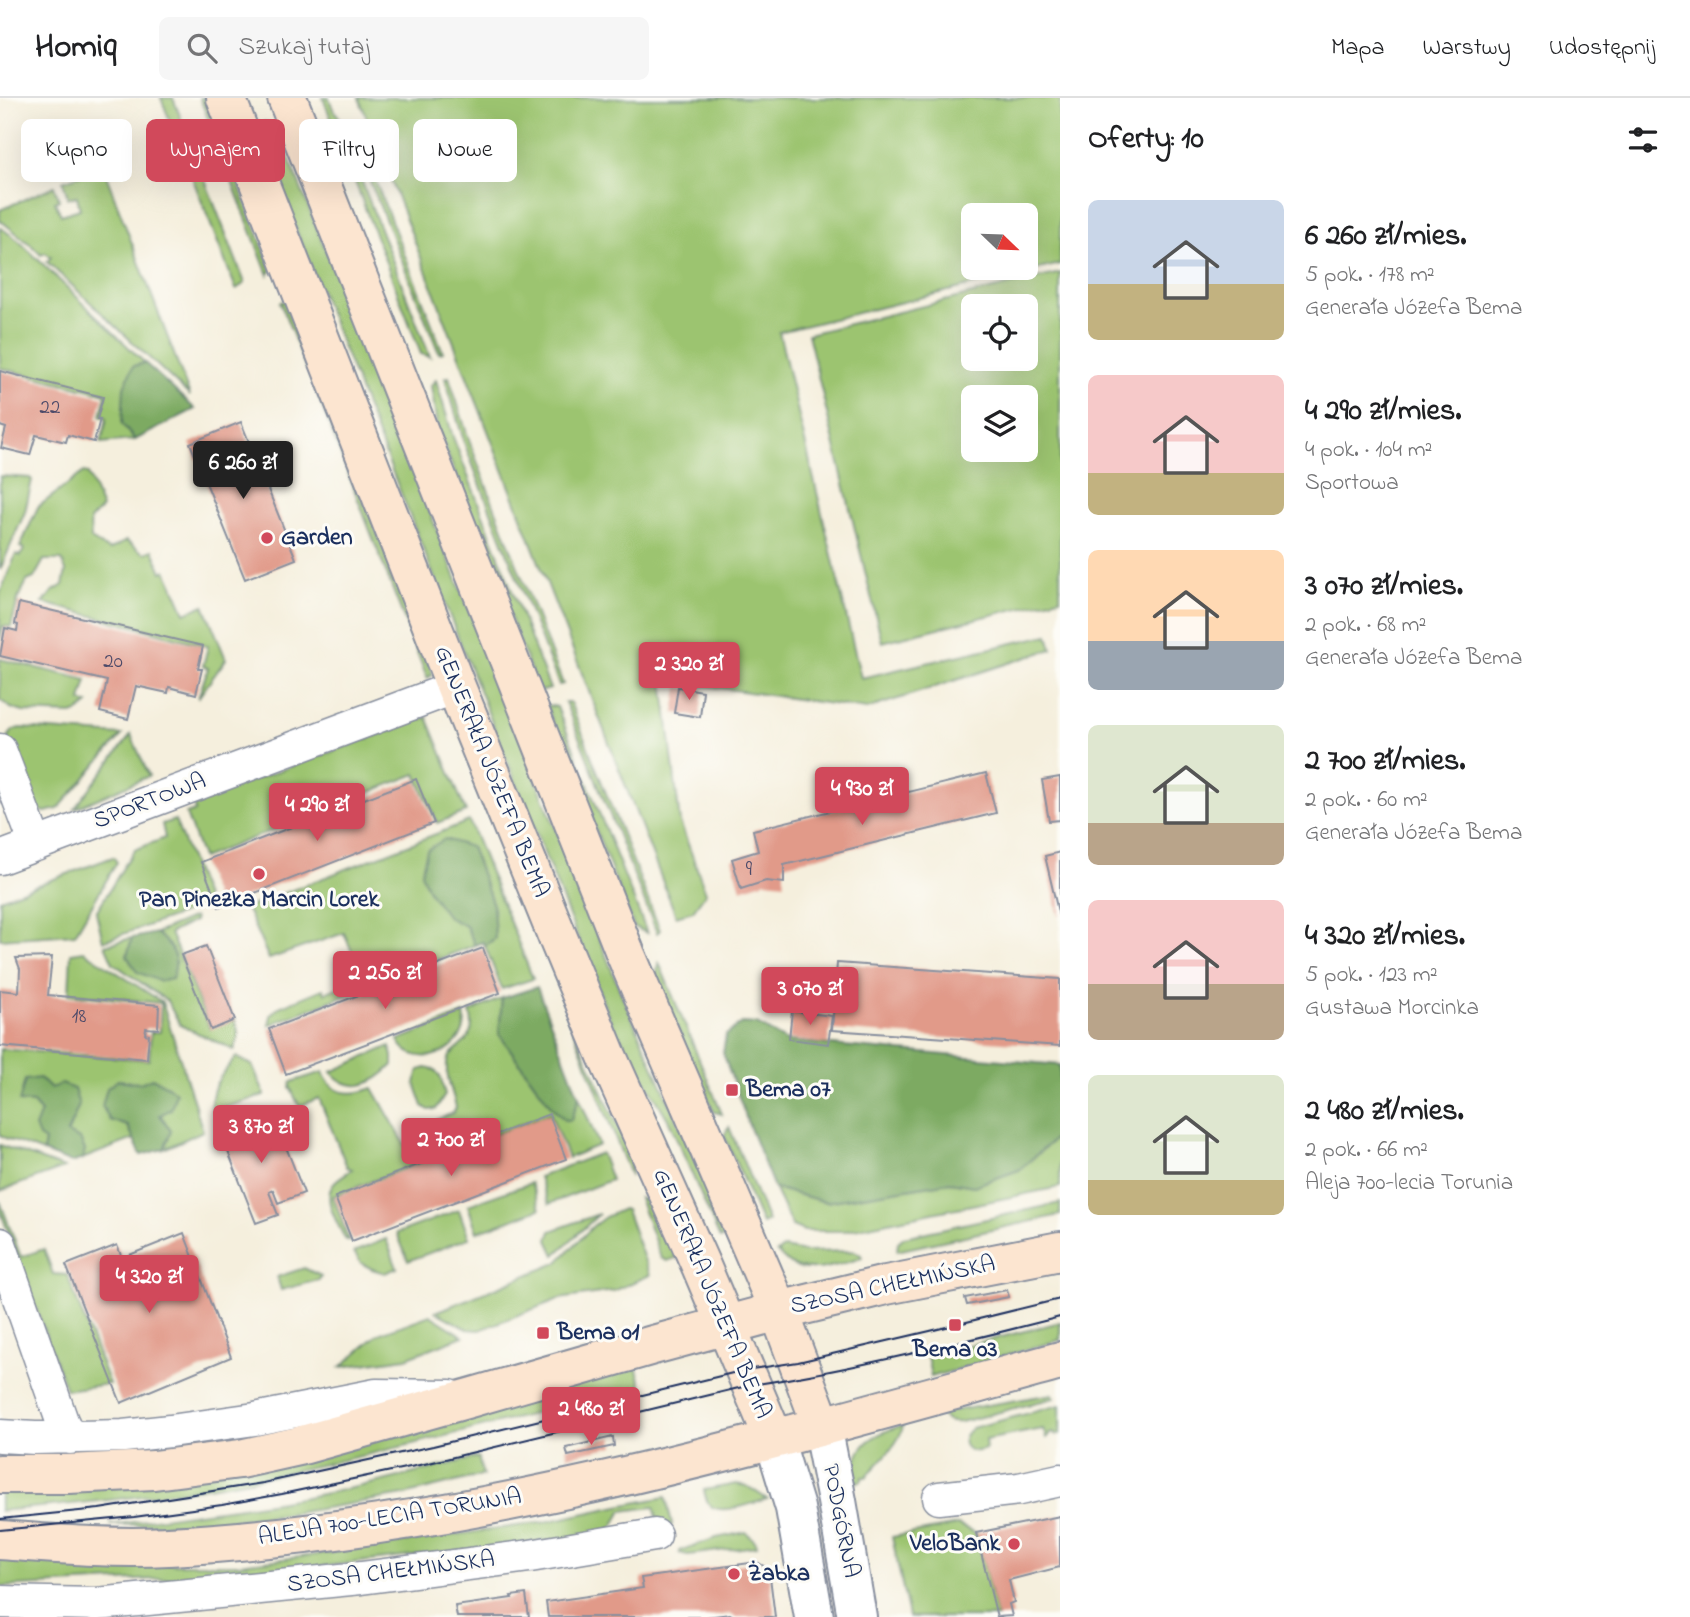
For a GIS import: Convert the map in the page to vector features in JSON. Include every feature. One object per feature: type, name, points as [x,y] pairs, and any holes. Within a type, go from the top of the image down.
[{"type":"main road","name":"GENERAŁA JÓZEFA BEMA","points":[[226,98],[456,687],[607,1056],[774,1439]]},
{"type":"main road","points":[[287,98],[626,955],[779,1311],[821,1426]]},
{"type":"main road","name":"SZOSA CHEŁMIŃSKA","points":[[726,1325],[886,1285],[1060,1251]]},
{"type":"main road","points":[[0,1474],[154,1471],[240,1459],[299,1446],[726,1325]]},
{"type":"main road","points":[[774,1439],[1060,1361]]},
{"type":"main road","name":"ALEJA 700-LECIA TORUNIA","points":[[0,1540],[167,1546],[360,1528],[558,1492],[774,1439]]},
{"type":"street","name":"SPORTOWA","points":[[0,858],[456,687]]},
{"type":"street","points":[[0,750],[36,845]]},
{"type":"street","points":[[0,1244],[70,1438]]},
{"type":"street","points":[[0,1436],[123,1436],[255,1419],[376,1395],[473,1397]]},
{"type":"street","name":"PODGÓRNA","points":[[821,1426],[858,1617]]},
{"type":"street","name":"PODGÓRNA","points":[[774,1439],[794,1508],[814,1617]]},
{"type":"street","points":[[939,1498],[1019,1489],[1060,1480]]},
{"type":"street","name":"SZOSA CHEŁMIŃSKA","points":[[0,1602],[97,1604],[180,1597],[361,1578],[530,1556],[655,1535]]},
{"type":"green space","points":[[161,98],[173,98],[181,119],[169,119]]},
{"type":"green space","points":[[200,98],[205,98],[213,119],[208,119]]},
{"type":"green space","points":[[323,98],[329,98],[341,119],[331,119]]},
{"type":"green space","points":[[359,98],[1060,98],[1060,264],[1038,269],[1038,203],[961,203],[961,280],[994,280],[779,332],[861,678],[1048,635],[1052,649],[867,709],[663,680],[680,822],[706,893],[693,911],[676,916],[392,182],[399,182],[399,119],[367,119]]},
{"type":"green space","points":[[285,148],[621,993],[728,1235],[720,1239],[669,1121],[612,1024],[277,182],[285,182]]},
{"type":"green space","points":[[63,182],[109,182],[190,396],[47,262],[51,257],[45,253],[41,255],[0,220],[0,210],[54,186],[59,200],[55,202],[61,215],[80,209],[77,196],[68,198]]},
{"type":"green space","points":[[194,182],[206,182],[245,283],[236,289]]},
{"type":"green space","points":[[232,182],[238,182],[272,270],[268,275]]},
{"type":"green space","points":[[355,182],[362,182],[430,357],[421,354]]},
{"type":"green space","points":[[370,182],[376,182],[443,352],[439,353]]},
{"type":"green space","points":[[0,227],[19,241],[145,363],[133,366],[122,424],[135,440],[101,443],[107,418],[101,416],[106,394],[0,368]]},
{"type":"green space","points":[[1060,273],[1060,598],[882,642],[808,334],[961,297],[961,371],[1038,371],[1038,294],[973,294]]},
{"type":"green space","points":[[285,301],[310,365],[306,368],[280,302]]},
{"type":"green space","points":[[145,363],[195,409],[135,440],[122,424],[124,387],[133,366]]},
{"type":"green space","points":[[449,377],[470,443],[563,684],[559,685],[465,445],[445,378]]},
{"type":"green space","points":[[436,380],[453,437],[550,689],[539,692],[437,427],[431,385]]},
{"type":"green space","points":[[316,391],[322,394],[433,675],[427,678]]},
{"type":"green space","points":[[84,472],[88,474],[102,508],[90,520],[91,539],[109,550],[126,541],[144,553],[153,550],[162,572],[166,570],[185,613],[204,605],[226,659],[198,698],[208,668],[203,666],[208,646],[43,603],[52,592],[63,585],[66,571],[62,560],[44,560],[34,578],[27,581],[18,599],[11,627],[3,626],[0,639],[0,593],[16,554],[21,556],[24,549],[20,547],[38,507]]},
{"type":"green space","points":[[0,476],[32,480],[25,512],[0,570]]},
{"type":"green space","points":[[0,659],[87,680],[81,701],[88,704],[72,714],[23,712],[11,708],[0,700]]},
{"type":"green space","points":[[565,702],[570,702],[660,930],[657,933]]},
{"type":"green space","points":[[546,705],[557,707],[647,933],[634,927]]},
{"type":"green space","points":[[427,717],[466,812],[437,823],[416,774],[202,858],[186,814],[195,811],[193,802]]},
{"type":"green space","points":[[21,728],[122,735],[58,809],[45,812],[37,809],[7,742],[11,732]]},
{"type":"green space","points":[[131,735],[149,776],[74,809]]},
{"type":"green space","points":[[175,820],[208,905],[103,941],[96,912],[134,850],[165,838],[162,824]]},
{"type":"green space","points":[[469,821],[533,979],[502,989],[485,946],[495,938],[493,905],[471,847],[466,926],[475,945],[269,1025],[271,1015],[279,1007],[323,989],[325,993],[363,977],[344,933],[269,959],[246,908]]},
{"type":"green space","points":[[445,839],[471,847],[493,905],[495,938],[485,946],[483,942],[475,945],[466,926],[449,918],[430,893],[421,874],[427,850]]},
{"type":"green space","points":[[113,857],[117,862],[75,934],[0,939],[0,899]]},
{"type":"green space","points":[[194,917],[195,921],[170,933],[210,1029],[235,1020],[239,1035],[234,1050],[180,1025],[167,1001],[113,963],[105,945],[132,938],[127,956],[172,979],[174,953],[156,933]]},
{"type":"green space","points":[[156,933],[174,953],[172,979],[159,981],[137,972],[127,956],[132,938]]},
{"type":"green space","points":[[84,951],[162,1002],[203,1131],[164,1149],[171,1131],[140,1083],[118,1080],[110,1120],[128,1126],[134,1139],[82,1159],[85,1150],[67,1134],[79,1105],[19,1102],[33,1103],[41,1113],[45,1141],[43,1152],[0,1136],[0,1049],[149,1060],[151,1032],[160,1032],[161,1003],[69,994],[71,953]]},
{"type":"green space","points":[[659,963],[722,1114],[714,1112],[655,977]]},
{"type":"green space","points":[[537,987],[579,1097],[571,1120],[565,1120],[551,1106],[499,1034],[502,998]]},
{"type":"green space","points":[[502,998],[499,1034],[551,1106],[565,1120],[571,1120],[579,1097],[599,1145],[568,1158],[550,1113],[333,1196],[349,1241],[345,1239],[332,1212],[329,1198],[335,1182],[352,1169],[347,1167],[319,1098],[299,1106],[290,1087],[291,1082],[323,1072],[337,1090],[350,1093],[373,1088],[407,1148],[422,1158],[437,1138],[437,1120],[453,1113],[456,1108],[447,1075],[447,1064],[452,1053],[463,1044],[471,1032],[470,1012]]},
{"type":"green space","points":[[464,1014],[464,1027],[459,1038],[451,1047],[440,1053],[416,1055],[406,1050],[398,1040]]},
{"type":"green space","points":[[568,1017],[634,1161],[630,1175]]},
{"type":"green space","points":[[742,1023],[757,1024],[787,1041],[1060,1065],[1060,1132],[1019,1170],[974,1186],[950,1182],[826,1202],[774,1188],[723,1053],[726,1035]]},
{"type":"green space","points":[[390,1046],[393,1065],[370,1082],[362,1085],[346,1083],[331,1072]]},
{"type":"green space","points":[[236,1057],[252,1065],[265,1095],[212,1111],[215,1088],[221,1075]]},
{"type":"green space","points":[[419,1070],[435,1070],[441,1078],[445,1095],[436,1109],[429,1110],[423,1106],[415,1083]]},
{"type":"green space","points":[[40,1078],[50,1088],[62,1084],[74,1089],[79,1105],[67,1133],[80,1139],[85,1150],[82,1159],[72,1163],[43,1152],[45,1141],[39,1137],[35,1127],[41,1112],[33,1103],[19,1102],[25,1080]]},
{"type":"green space","points":[[152,1078],[176,1093],[171,1109],[160,1115],[171,1131],[164,1149],[141,1155],[128,1126],[110,1120],[102,1106],[107,1088],[118,1080],[140,1083]]},
{"type":"green space","points":[[729,1127],[768,1221],[762,1224],[724,1135]]},
{"type":"green space","points":[[1060,1132],[1060,1187],[844,1231],[804,1231],[792,1226],[774,1188],[826,1202],[950,1182],[974,1186],[1019,1169]]},
{"type":"green space","points":[[0,1145],[64,1168],[0,1191]]},
{"type":"green space","points":[[601,1153],[611,1180],[549,1204],[539,1177]]},
{"type":"green space","points":[[531,1183],[540,1209],[477,1232],[468,1205]]},
{"type":"green space","points":[[639,1198],[654,1204],[676,1258],[667,1261],[661,1258]]},
{"type":"green space","points":[[0,1201],[21,1257],[44,1249],[53,1274],[67,1275],[109,1384],[66,1390],[0,1210]]},
{"type":"green space","points":[[1060,1203],[1060,1215],[897,1251],[898,1242],[904,1237]]},
{"type":"green space","points":[[623,1209],[626,1210],[650,1275],[614,1291],[559,1299],[480,1330],[467,1329],[436,1312],[557,1263],[593,1226]]},
{"type":"green space","points":[[459,1210],[469,1238],[408,1261],[397,1233]]},
{"type":"green space","points":[[599,1214],[555,1255],[548,1240],[551,1231]]},
{"type":"green space","points":[[386,1239],[397,1268],[385,1273],[361,1263],[354,1252]]},
{"type":"green space","points":[[783,1248],[805,1252],[854,1251],[862,1258],[826,1268],[808,1269],[790,1264],[777,1253]]},
{"type":"green space","points":[[304,1268],[321,1276],[319,1280],[281,1290],[277,1277]]},
{"type":"green space","points":[[430,1315],[463,1336],[406,1358],[341,1367],[378,1334]]},
{"type":"green space","points":[[1060,1322],[1060,1340],[931,1377],[927,1356]]},
{"type":"green space","points":[[636,1366],[642,1387],[340,1461],[208,1487],[0,1511],[0,1485]]},
{"type":"green space","points":[[1053,1394],[1054,1398],[961,1422],[949,1421],[940,1413]]},
{"type":"green space","points":[[1060,1405],[1060,1434],[1049,1434],[1046,1438],[1043,1429],[985,1440],[986,1449],[978,1451],[965,1447],[964,1437],[972,1428]]},
{"type":"green space","points":[[903,1425],[898,1439],[888,1452],[866,1477],[855,1483],[856,1460],[860,1451],[881,1433]]},
{"type":"green space","points":[[478,1457],[483,1475],[404,1495],[235,1520],[109,1525],[322,1494]]},
{"type":"green space","points":[[736,1484],[747,1486],[767,1499],[723,1509],[708,1503],[704,1490]]},
{"type":"green space","points":[[666,1497],[672,1525],[667,1526],[659,1524],[654,1507],[622,1511],[612,1528],[598,1535],[256,1574],[0,1587],[0,1559],[120,1564],[239,1564],[545,1522]]},
{"type":"green space","points":[[958,1525],[976,1533],[997,1617],[909,1617],[892,1537]]},
{"type":"green space","points":[[746,1532],[757,1546],[688,1555],[679,1553],[716,1538]]},
{"type":"building","points":[[0,371],[103,397],[94,442],[68,435],[66,442],[36,435],[30,455],[1,448],[6,428],[0,426]]},
{"type":"building","points":[[241,422],[296,559],[245,579],[190,443]]},
{"type":"building","points":[[19,603],[203,646],[198,669],[202,669],[196,694],[169,687],[168,693],[136,686],[128,719],[100,712],[107,681],[0,656],[5,628],[17,631],[18,625],[15,624]]},
{"type":"building","points":[[678,687],[703,691],[700,717],[674,713]]},
{"type":"building","points":[[986,773],[996,813],[784,865],[784,883],[766,881],[741,889],[732,859],[758,851],[753,830]]},
{"type":"building","points":[[1060,777],[1060,820],[1049,821],[1042,780]]},
{"type":"building","points":[[416,779],[434,823],[219,907],[201,862]]},
{"type":"building","points":[[1060,852],[1060,916],[1059,916],[1045,856]]},
{"type":"building","points":[[206,946],[235,1020],[211,1030],[181,955]]},
{"type":"building","points":[[483,948],[500,993],[286,1074],[269,1029]]},
{"type":"building","points":[[52,957],[48,995],[159,1005],[158,1029],[146,1028],[145,1034],[149,1035],[147,1059],[0,1046],[0,990],[19,992],[20,969],[16,958]]},
{"type":"building","points":[[837,963],[1060,979],[1060,1046],[832,1030]]},
{"type":"building","points":[[792,1011],[832,1016],[828,1044],[789,1039]]},
{"type":"building","points":[[549,1114],[566,1159],[352,1241],[335,1197]]},
{"type":"building","points":[[244,1116],[250,1129],[275,1119],[304,1193],[278,1203],[273,1190],[269,1192],[278,1215],[256,1223],[218,1126]]},
{"type":"building","points":[[184,1233],[231,1357],[121,1403],[66,1265],[117,1245],[122,1258]]},
{"type":"building","points":[[1007,1290],[1009,1297],[967,1305],[965,1298]]},
{"type":"building","points":[[613,1437],[614,1446],[568,1456],[566,1448]]},
{"type":"building","points":[[1060,1516],[1060,1567],[1009,1580],[1014,1602],[1009,1604],[1012,1616],[997,1617],[976,1533]]},
{"type":"building","points":[[757,1562],[769,1569],[775,1617],[735,1617],[730,1614],[706,1617],[548,1617],[546,1602],[643,1588],[641,1578]]},
{"type":"building","points":[[526,1594],[529,1617],[457,1617],[455,1606]]},
{"type":"tram line","points":[[0,1519],[99,1509],[263,1483],[433,1446],[745,1370],[798,1362],[1060,1299]]},
{"type":"tram line","points":[[0,1530],[134,1517],[282,1494],[429,1463],[751,1385],[906,1355],[1060,1317]]},
{"type":"place","name":"Garden","points":[[267,538]]},
{"type":"place","name":"Pan Pinezka Marcin Lorek","points":[[259,874]]},
{"type":"place","name":"Bema 07","points":[[732,1090]]},
{"type":"place","name":"Bema 03","points":[[955,1325]]},
{"type":"place","name":"Bema 01","points":[[543,1333]]},
{"type":"place","name":"VeloBank","points":[[1014,1544]]},
{"type":"place","name":"Żabka","points":[[734,1574]]}]
